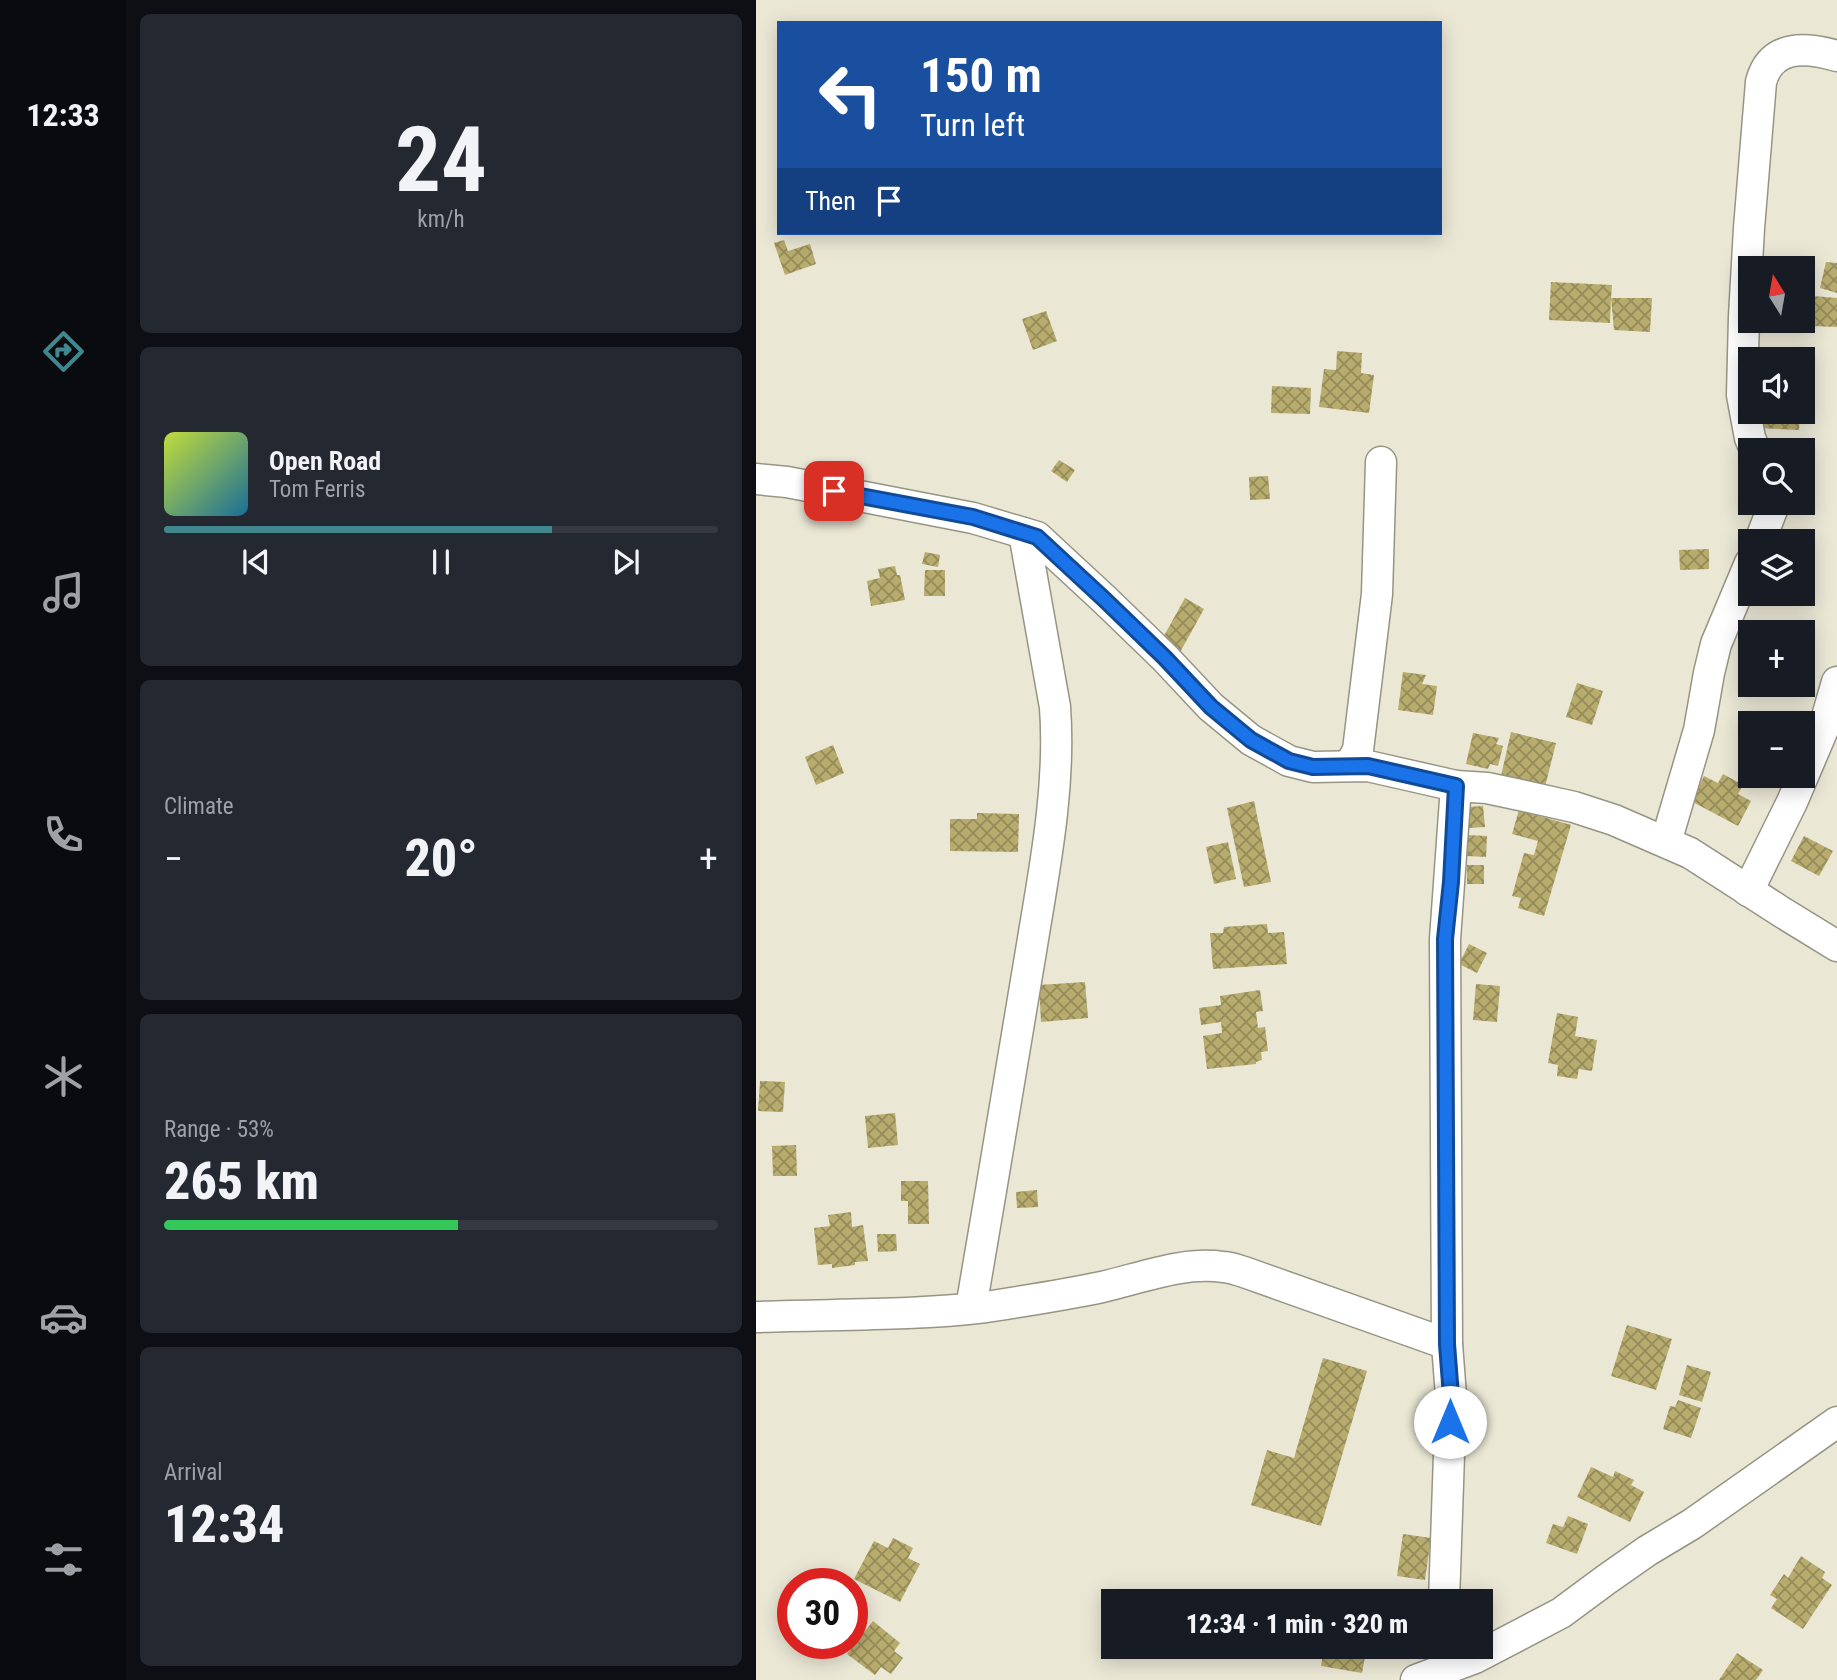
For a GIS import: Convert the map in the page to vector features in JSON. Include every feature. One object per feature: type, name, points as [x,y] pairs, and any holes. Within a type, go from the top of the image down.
[{"type":"street","points":[[1751,438],[1742,395],[1742,382],[1748,241],[1761,82],[1764,71],[1780,54],[1808,50],[1837,56]]},
{"type":"street","points":[[1350,765],[1358,750],[1377,594],[1381,463]]},
{"type":"street","points":[[756,479],[787,482],[973,517],[1037,537],[1165,658],[1211,707],[1251,740],[1289,761],[1313,767],[1368,766],[1456,786],[1487,788],[1574,807],[1614,820],[1690,853],[1837,946]]},
{"type":"street","points":[[971,1308],[1034,932],[1057,769],[1055,707],[1024,533]]},
{"type":"street","points":[[1666,842],[1699,730],[1716,644],[1738,592]]},
{"type":"street","points":[[1748,891],[1792,802],[1819,739],[1837,682]]},
{"type":"street","points":[[1444,1589],[1451,1396],[1447,1344],[1445,939],[1456,786]]},
{"type":"street","points":[[756,1317],[911,1314],[971,1308],[1086,1290],[1175,1270],[1224,1266],[1447,1344]]},
{"type":"street","points":[[1433,1666],[1473,1669],[1561,1613],[1837,1422]]},
{"type":"building","points":[[784,240],[788,251],[810,244],[816,264],[785,275],[774,243]]},
{"type":"building","points":[[1826,262],[1837,263],[1837,293],[1820,288]]},
{"type":"building","points":[[1551,282],[1612,285],[1610,323],[1549,320]]},
{"type":"building","points":[[1815,296],[1837,298],[1837,327],[1815,326]]},
{"type":"building","points":[[1611,298],[1652,298],[1650,332],[1614,330]]},
{"type":"building","points":[[1046,311],[1057,341],[1033,350],[1022,319]]},
{"type":"building","points":[[1337,351],[1362,353],[1361,373],[1374,375],[1369,413],[1319,407],[1324,369],[1336,370]]},
{"type":"building","points":[[1272,386],[1311,388],[1310,414],[1271,413]]},
{"type":"building","points":[[1756,424],[1799,424],[1799,430],[1756,428]]},
{"type":"building","points":[[1059,460],[1075,470],[1067,482],[1051,471]]},
{"type":"building","points":[[1268,476],[1270,499],[1250,500],[1249,477]]},
{"type":"building","points":[[1709,549],[1709,569],[1680,570],[1679,550]]},
{"type":"building","points":[[925,552],[940,555],[938,567],[922,564]]},
{"type":"building","points":[[895,566],[897,575],[900,575],[905,600],[871,606],[867,581],[880,578],[878,569]]},
{"type":"building","points":[[925,570],[945,570],[945,596],[924,596]]},
{"type":"building","points":[[1185,598],[1204,609],[1179,654],[1160,643]]},
{"type":"building","points":[[1403,672],[1426,675],[1422,684],[1437,686],[1433,715],[1398,710]]},
{"type":"building","points":[[1577,683],[1603,691],[1592,725],[1566,717]]},
{"type":"building","points":[[1511,732],[1556,743],[1545,787],[1501,776]]},
{"type":"building","points":[[1473,733],[1499,738],[1496,744],[1503,746],[1498,766],[1490,764],[1488,769],[1466,764]]},
{"type":"building","points":[[833,745],[844,773],[816,785],[805,757]]},
{"type":"building","points":[[1723,774],[1738,782],[1738,788],[1741,788],[1738,794],[1751,801],[1738,826],[1691,801],[1704,776],[1718,783]]},
{"type":"building","points":[[1254,801],[1271,882],[1244,887],[1227,808]]},
{"type":"building","points":[[1483,806],[1485,827],[1469,828],[1467,807]]},
{"type":"building","points":[[1519,810],[1571,825],[1544,916],[1518,908],[1521,898],[1512,896],[1524,853],[1534,855],[1538,841],[1512,834]]},
{"type":"building","points":[[977,813],[1019,814],[1018,852],[950,851],[950,819],[977,819]]},
{"type":"building","points":[[1467,835],[1487,836],[1486,857],[1467,856]]},
{"type":"building","points":[[1804,836],[1833,851],[1819,876],[1791,861]]},
{"type":"building","points":[[1228,842],[1236,879],[1214,884],[1206,847]]},
{"type":"building","points":[[1467,865],[1484,865],[1484,884],[1467,884]]},
{"type":"building","points":[[1267,924],[1268,933],[1284,932],[1287,964],[1213,969],[1210,933],[1223,933],[1224,927]]},
{"type":"building","points":[[1469,944],[1487,953],[1477,973],[1459,964]]},
{"type":"building","points":[[1085,982],[1088,1018],[1041,1022],[1039,985]]},
{"type":"building","points":[[1476,984],[1500,986],[1497,1022],[1473,1020]]},
{"type":"building","points":[[1260,990],[1263,1011],[1256,1012],[1258,1028],[1265,1027],[1268,1051],[1261,1052],[1262,1060],[1256,1064],[1207,1069],[1203,1036],[1222,1033],[1221,1022],[1201,1025],[1199,1008],[1221,1005],[1220,996]]},
{"type":"building","points":[[1557,1013],[1578,1017],[1575,1036],[1597,1040],[1592,1071],[1579,1069],[1577,1079],[1557,1076],[1558,1065],[1548,1063]]},
{"type":"building","points":[[760,1081],[785,1082],[783,1112],[758,1111]]},
{"type":"building","points":[[895,1113],[898,1145],[868,1148],[865,1116]]},
{"type":"building","points":[[796,1145],[797,1176],[773,1176],[772,1146]]},
{"type":"building","points":[[901,1181],[928,1181],[929,1224],[908,1224],[908,1201],[901,1201]]},
{"type":"building","points":[[1037,1190],[1038,1207],[1017,1208],[1016,1192]]},
{"type":"building","points":[[851,1212],[852,1227],[863,1225],[868,1261],[832,1268],[832,1264],[818,1265],[814,1228],[830,1226],[828,1215]]},
{"type":"building","points":[[877,1234],[896,1234],[897,1251],[878,1252]]},
{"type":"building","points":[[1627,1325],[1672,1339],[1656,1390],[1611,1376]]},
{"type":"building","points":[[1323,1358],[1367,1371],[1321,1526],[1251,1505],[1267,1450],[1294,1458]]},
{"type":"building","points":[[1687,1365],[1711,1372],[1702,1402],[1679,1395]]},
{"type":"building","points":[[1678,1400],[1701,1408],[1691,1438],[1663,1429],[1670,1406],[1675,1407]]},
{"type":"building","points":[[1591,1467],[1613,1477],[1615,1471],[1634,1480],[1631,1485],[1644,1492],[1630,1522],[1577,1497]]},
{"type":"building","points":[[1568,1516],[1588,1524],[1577,1554],[1546,1543],[1553,1524],[1563,1527]]},
{"type":"building","points":[[1403,1534],[1431,1538],[1425,1580],[1397,1576]]},
{"type":"building","points":[[893,1538],[913,1548],[908,1558],[920,1564],[900,1602],[868,1586],[868,1568],[860,1568],[874,1541],[888,1548]]},
{"type":"building","points":[[1801,1556],[1825,1572],[1822,1578],[1832,1585],[1803,1629],[1771,1608],[1777,1599],[1770,1595],[1784,1574],[1788,1578]]},
{"type":"building","points":[[873,1621],[900,1643],[894,1651],[903,1658],[891,1674],[881,1667],[875,1675],[854,1659],[868,1659],[868,1627]]},
{"type":"building","points":[[1737,1653],[1763,1670],[1756,1680],[1719,1680]]},
{"type":"building","points":[[1322,1659],[1365,1659],[1362,1673],[1321,1666]]},
{"type":"route","points":[[834,491],[973,517],[1037,537],[1165,658],[1211,707],[1251,740],[1289,761],[1313,767],[1368,766],[1456,786],[1445,939],[1447,1344],[1450,1422]]}]
